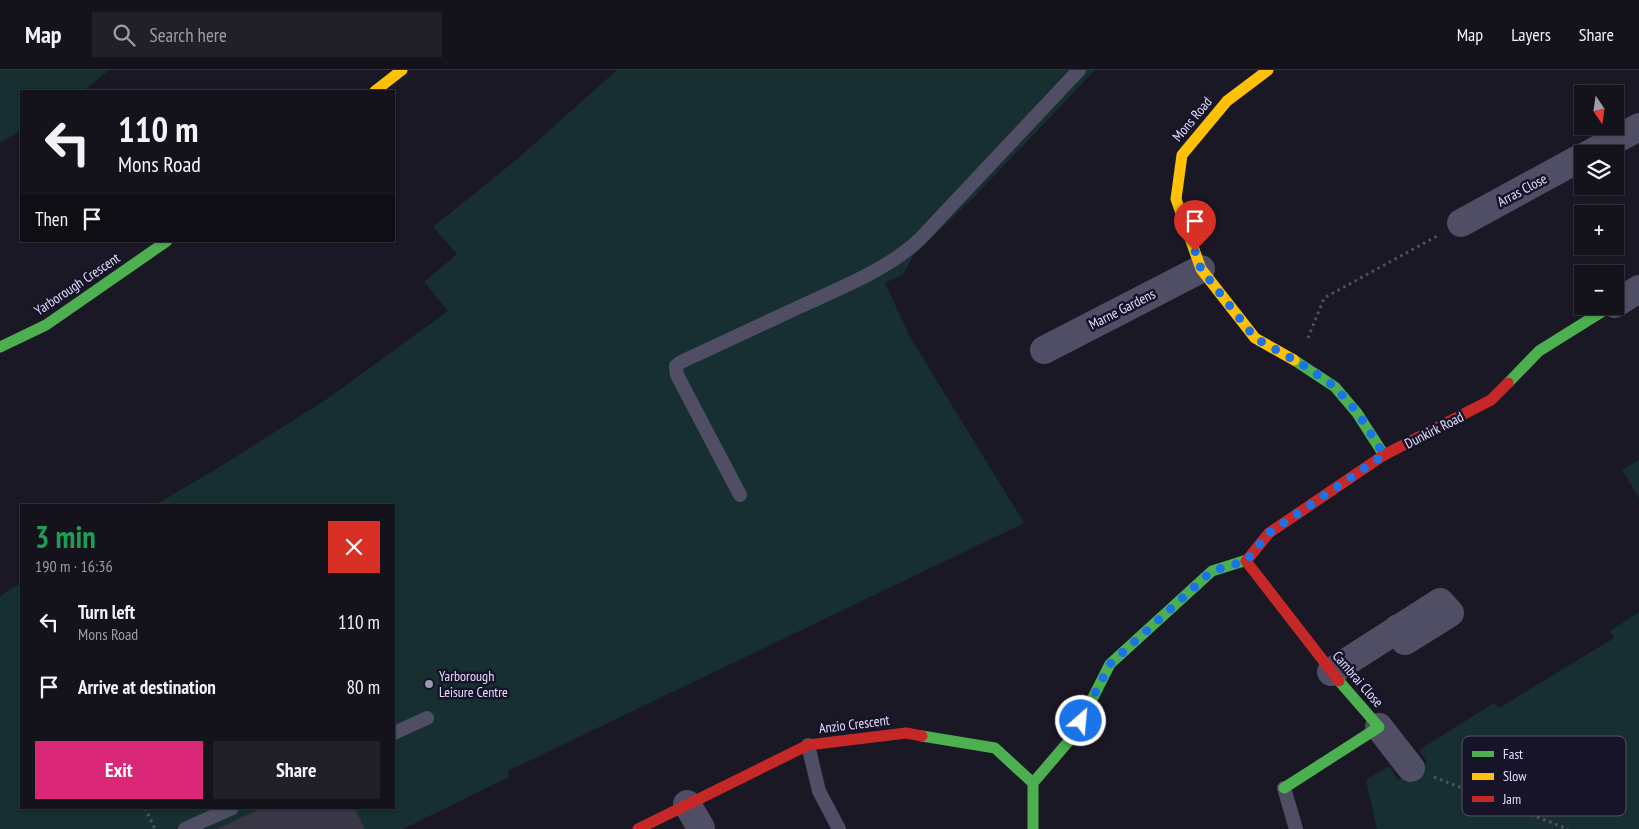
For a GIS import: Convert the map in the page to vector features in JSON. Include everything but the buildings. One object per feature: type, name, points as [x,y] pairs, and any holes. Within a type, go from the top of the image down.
[{"type":"street","points":[[376,90],[402,70]]},
{"type":"street","name":"Mons Road","points":[[1268,70],[1226,101],[1182,154],[1176,199],[1201,269],[1255,338],[1298,362],[1335,387],[1358,413],[1384,455]]},
{"type":"street","points":[[1606,145],[1639,127]]},
{"type":"street","name":"Arras Close","points":[[1461,223],[1574,162]]},
{"type":"street","name":"Yarborough Crescent","points":[[0,347],[46,324],[166,242]]},
{"type":"street","name":"Marne Gardens","points":[[1044,350],[1201,269]]},
{"type":"street","points":[[1624,298],[1639,289]]},
{"type":"street","name":"Dunkirk Road","points":[[1246,561],[1269,533],[1384,455],[1491,400],[1539,351],[1597,315]]},
{"type":"street","points":[[1033,829],[1033,783],[1074,735],[1110,664],[1212,571],[1246,561]]},
{"type":"street","name":"Cambrai Close","points":[[1246,561],[1331,672],[1379,727],[1284,788]]},
{"type":"street","points":[[1331,672],[1398,628]]},
{"type":"street","points":[[1379,727],[1411,768]]},
{"type":"street","name":"Anzio Crescent","points":[[638,829],[808,745],[906,734],[995,748],[1033,783]]},
{"type":"street","points":[[687,804],[701,828]]},
{"type":"lane","points":[[740,495],[677,374],[676,366],[859,279],[892,262],[906,252],[1080,70]]},
{"type":"lane","points":[[395,733],[427,718]]},
{"type":"lane","points":[[808,745],[819,790],[839,829]]},
{"type":"lane","points":[[1284,788],[1296,829]]},
{"type":"lane","points":[[185,829],[230,809]]},
{"type":"path","points":[[1298,362],[1324,298],[1461,223]]},
{"type":"path","points":[[1411,768],[1462,788]]},
{"type":"path","points":[[145,809],[155,829]]},
{"type":"path","points":[[1535,816],[1568,829]]},
{"type":"green space","points":[[0,70],[109,70],[84,90],[20,90],[20,131],[0,143]]},
{"type":"green space","points":[[617,70],[1095,70],[975,196],[914,255],[903,274],[885,283],[910,337],[1024,523],[508,771],[509,777],[403,829],[0,829],[0,596],[20,584],[20,809],[395,809],[395,504],[157,504],[218,468],[327,399],[448,311],[424,282],[457,254],[433,227],[516,160]]},
{"type":"green space","points":[[1639,460],[1639,498],[1622,470]]},
{"type":"green space","points":[[1639,612],[1639,829],[1377,829],[1366,780],[1389,766],[1398,780],[1427,762],[1419,750],[1494,703],[1499,708],[1614,638],[1610,631]]},
{"type":"traffic: fast","points":[[0,347],[46,325],[166,242]]},
{"type":"traffic: fast","points":[[1508,383],[1539,351],[1597,315]]},
{"type":"traffic: fast","points":[[1294,360],[1335,387],[1357,413],[1384,455]]},
{"type":"traffic: fast","points":[[1033,783],[1074,735],[1110,664],[1212,571],[1247,560]]},
{"type":"traffic: fast","points":[[1284,788],[1379,727],[1339,681]]},
{"type":"traffic: fast","points":[[922,736],[995,748],[1033,783],[1033,829]]},
{"type":"traffic: slow","points":[[376,90],[402,70]]},
{"type":"traffic: slow","points":[[1268,70],[1227,101],[1182,155],[1176,199],[1201,269],[1255,338],[1294,360]]},
{"type":"traffic: jam","points":[[1247,560],[1269,533],[1384,455],[1491,400],[1508,383]]},
{"type":"traffic: jam","points":[[1246,561],[1339,681]]},
{"type":"traffic: jam","points":[[638,829],[808,745],[906,733],[922,736]]},
{"type":"place","name":"Yarborough Leisure Centre","points":[[429,684]]},
{"type":"route","points":[[1081,721],[1110,664],[1212,571],[1246,561],[1269,533],[1384,455],[1358,413],[1335,387],[1305,366],[1255,338],[1201,269],[1195,251]]}]
